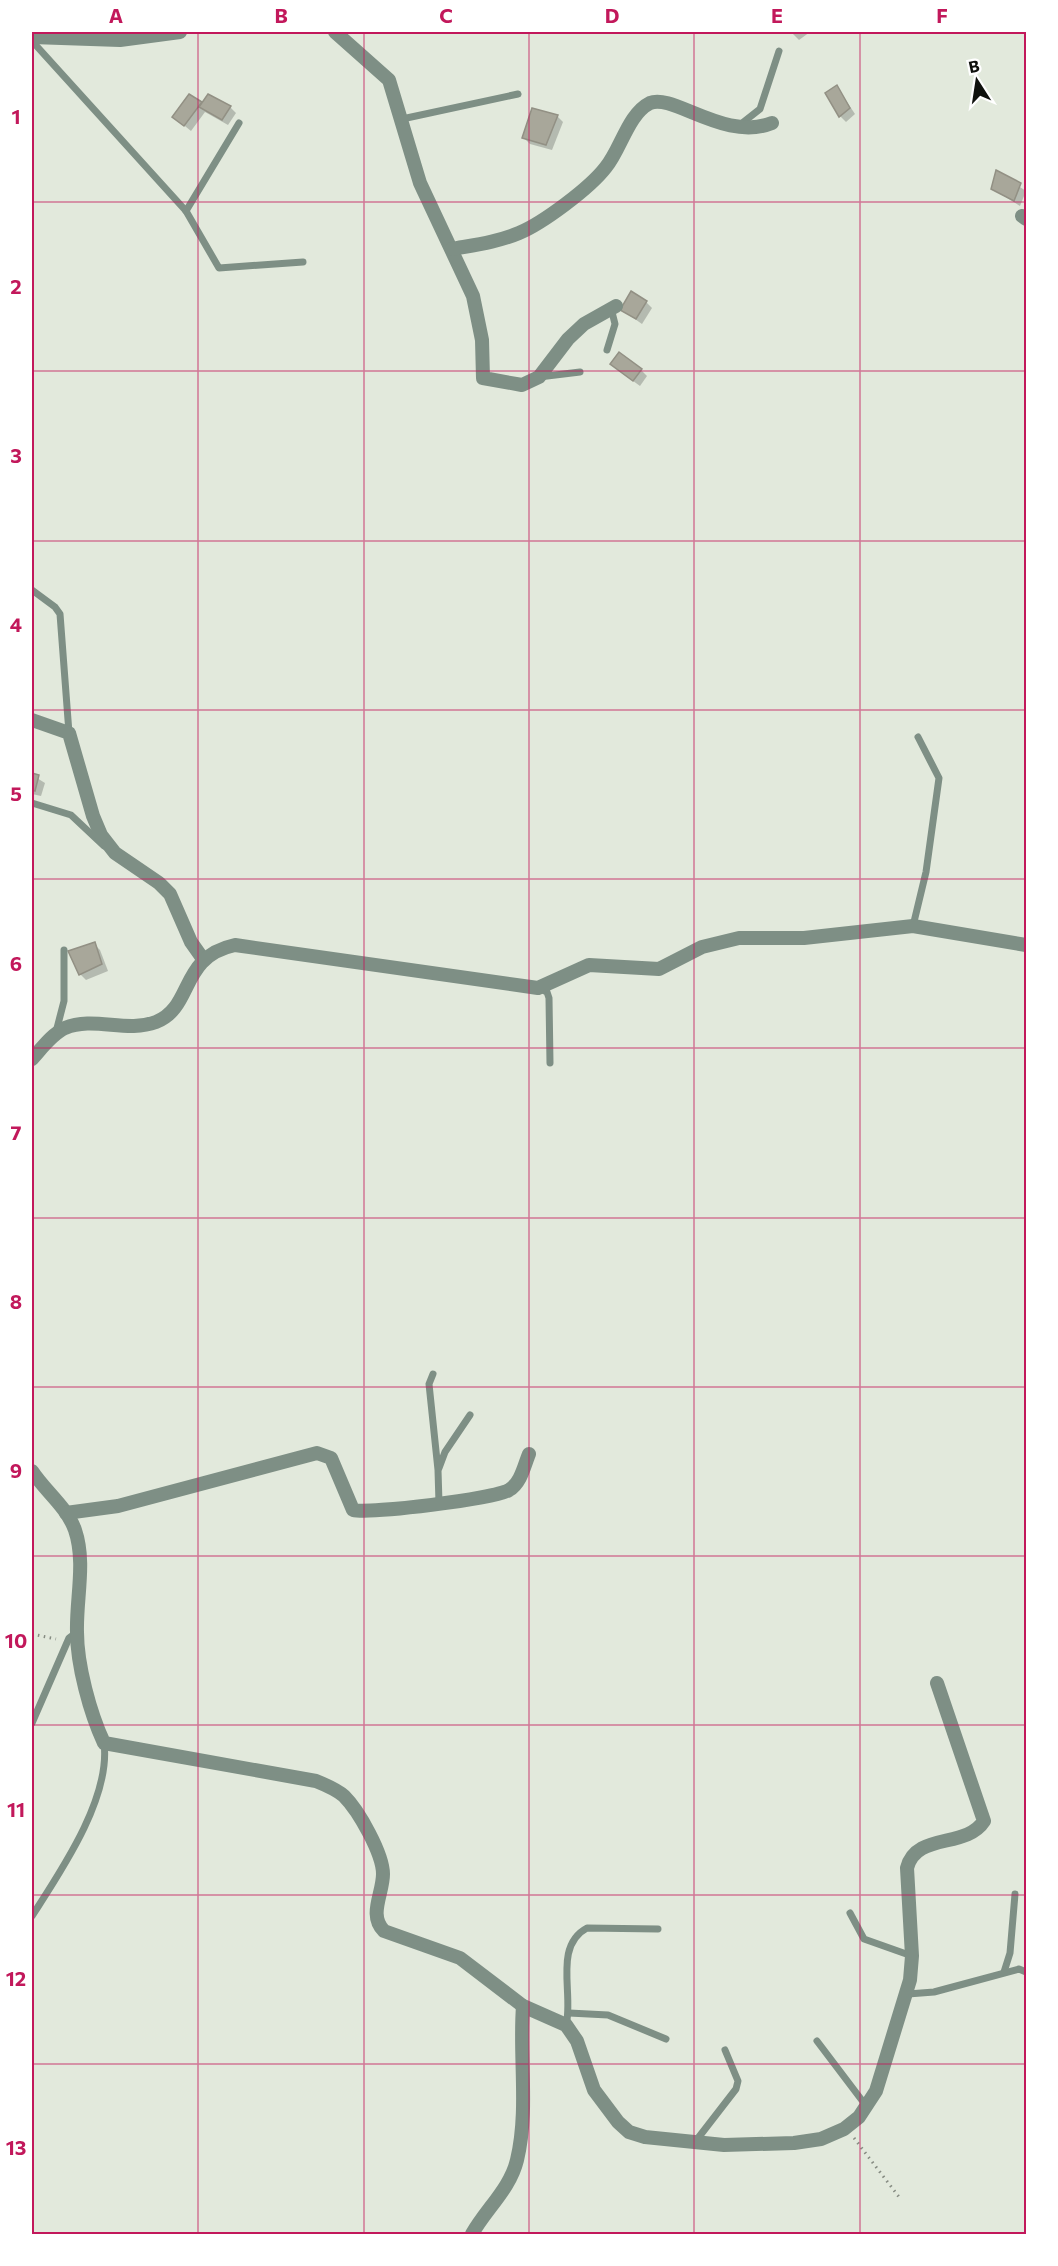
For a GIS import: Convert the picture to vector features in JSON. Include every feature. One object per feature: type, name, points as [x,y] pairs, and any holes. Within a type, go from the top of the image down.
[{"type":"street","points":[[32,39],[107,41],[180,32]]},
{"type":"street","points":[[335,32],[389,80],[420,183],[452,249],[479,316],[483,378],[522,385],[539,377],[568,339],[584,324],[613,307]]},
{"type":"street","points":[[452,249],[491,242],[520,232],[570,200],[606,167],[639,112],[650,103],[664,101],[734,128],[756,129],[772,123]]},
{"type":"street","points":[[32,720],[69,733],[93,816],[115,853],[159,883],[170,894],[191,942],[203,959]]},
{"type":"street","points":[[32,1059],[55,1035],[77,1024],[129,1027],[157,1022],[173,1011],[194,970],[203,959],[221,948],[235,945],[538,988],[589,966],[659,969],[721,941],[804,938],[913,926],[1026,945]]},
{"type":"street","points":[[66,1513],[140,1501],[316,1453],[331,1458],[352,1510],[439,1503],[508,1491],[518,1482],[529,1454]]},
{"type":"street","points":[[32,1471],[66,1513],[75,1530],[79,1546],[73,1635],[94,1720],[105,1743],[316,1781],[332,1788],[354,1808],[380,1854],[383,1878],[376,1916],[378,1925],[384,1931],[460,1958],[523,2006],[568,2019],[594,2090],[618,2122],[629,2132],[645,2137],[724,2145],[794,2143],[821,2139],[844,2129],[867,2107],[876,2091],[908,1994],[912,1956],[907,1868],[910,1856],[917,1849],[973,1833],[984,1821],[937,1683]]},
{"type":"street","points":[[472,2235],[500,2197],[517,2160],[523,2111],[521,2035],[523,2006]]},
{"type":"lane","points":[[32,39],[186,211],[219,268],[303,262]]},
{"type":"lane","points":[[734,128],[751,118],[760,109],[779,51]]},
{"type":"lane","points":[[402,119],[518,94]]},
{"type":"lane","points":[[186,211],[239,123]]},
{"type":"lane","points":[[607,350],[615,324],[613,307]]},
{"type":"lane","points":[[539,377],[580,372]]},
{"type":"lane","points":[[32,590],[55,607],[60,614],[69,733]]},
{"type":"lane","points":[[913,926],[926,872],[939,778],[918,737]]},
{"type":"lane","points":[[32,803],[71,815],[94,839],[115,853]]},
{"type":"lane","points":[[55,1035],[64,1001],[64,950]]},
{"type":"lane","points":[[538,988],[548,992],[549,998],[549,1063]]},
{"type":"lane","points":[[433,1374],[429,1384],[439,1503]]},
{"type":"lane","points":[[438,1470],[445,1452],[470,1415]]},
{"type":"lane","points":[[32,1723],[73,1635]]},
{"type":"lane","points":[[32,1916],[58,1876],[96,1799],[106,1760],[105,1743]]},
{"type":"lane","points":[[1004,1972],[1010,1953],[1016,1894]]},
{"type":"lane","points":[[850,1913],[864,1939],[912,1956]]},
{"type":"lane","points":[[658,1929],[587,1928],[580,1932],[574,1939],[566,1974],[568,2019],[608,2015],[666,2039]]},
{"type":"lane","points":[[908,1994],[934,1992],[1019,1969],[1026,1972]]},
{"type":"lane","points":[[817,2041],[867,2107]]},
{"type":"lane","points":[[694,2142],[736,2089],[738,2080],[726,2050]]},
{"type":"path","points":[[32,1634],[54,1639],[73,1635]]},
{"type":"path","points":[[844,2129],[862,2146],[900,2197]]},
{"type":"building","points":[[837,85],[850,108],[839,117],[825,93]]},
{"type":"building","points":[[189,94],[202,102],[184,126],[172,117]]},
{"type":"building","points":[[208,94],[231,106],[222,120],[199,107]]},
{"type":"building","points":[[532,108],[558,115],[546,145],[522,138]]},
{"type":"building","points":[[996,170],[1021,183],[1014,201],[991,189]]},
{"type":"building","points":[[631,291],[647,301],[636,319],[620,310]]},
{"type":"building","points":[[619,352],[642,369],[633,381],[610,364]]},
{"type":"building","points":[[32,773],[39,775],[35,791],[32,790]]},
{"type":"building","points":[[95,942],[102,964],[79,975],[68,951]]}]
